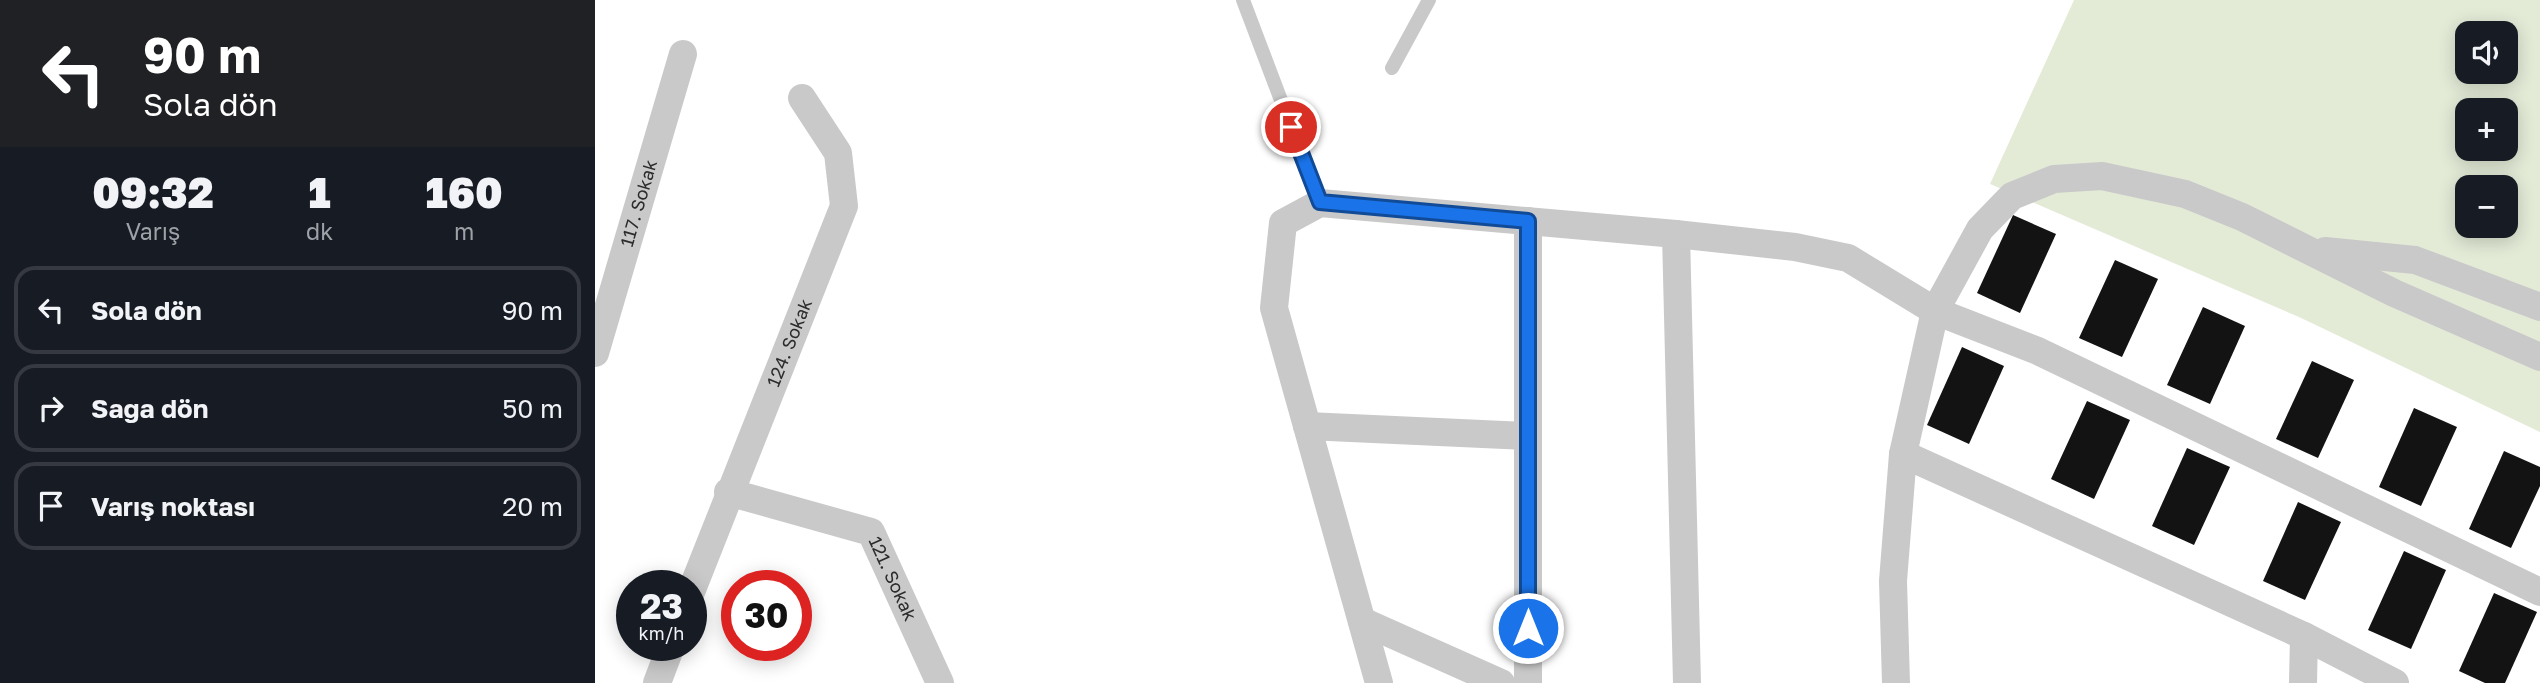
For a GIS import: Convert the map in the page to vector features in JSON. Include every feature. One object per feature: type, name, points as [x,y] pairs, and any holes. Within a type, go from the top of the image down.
[{"type":"street","name":"117. Sokak","points":[[595,353],[683,54]]},
{"type":"street","name":"124. Sokak","points":[[699,570],[844,206],[838,153],[802,98]]},
{"type":"street","points":[[1896,683],[1893,581],[1903,454],[1935,311],[1980,229],[2012,196],[2054,179],[2102,176],[2185,194],[2394,293],[2540,357]]},
{"type":"street","points":[[1379,683],[1274,308],[1283,223],[1320,202],[1676,234],[1795,247],[1848,258],[1935,311],[2038,351],[2540,592]]},
{"type":"street","points":[[1528,221],[1528,683]]},
{"type":"street","points":[[1676,234],[1687,683]]},
{"type":"street","points":[[2308,250],[2416,260],[2540,307]]},
{"type":"street","points":[[1307,426],[1528,436]]},
{"type":"street","points":[[1903,454],[2304,636],[2395,683]]},
{"type":"street","name":"121. Sokak","points":[[728,492],[871,532],[940,683]]},
{"type":"street","points":[[1362,621],[1501,683]]},
{"type":"street","points":[[2303,683],[2304,636]]},
{"type":"street","points":[[657,683],[665,661]]},
{"type":"lane","points":[[1243,0],[1320,202]]},
{"type":"lane","points":[[1392,68],[1429,0]]},
{"type":"green space","points":[[2074,0],[2540,0],[2540,432],[2299,317],[1990,184]]},
{"type":"building","points":[[2013,215],[2056,234],[2020,313],[1977,293]]},
{"type":"building","points":[[2115,260],[2158,279],[2122,357],[2079,338]]},
{"type":"building","points":[[2203,307],[2245,326],[2210,404],[2167,385]]},
{"type":"building","points":[[1962,347],[2004,366],[1969,444],[1927,425]]},
{"type":"building","points":[[2312,361],[2354,380],[2318,458],[2276,439]]},
{"type":"building","points":[[2087,401],[2130,420],[2094,499],[2051,479]]},
{"type":"building","points":[[2414,408],[2457,427],[2421,506],[2379,487]]},
{"type":"building","points":[[2187,448],[2230,467],[2194,545],[2152,526]]},
{"type":"building","points":[[2504,451],[2540,467],[2540,486],[2511,548],[2469,529]]},
{"type":"building","points":[[2298,502],[2341,522],[2305,600],[2263,581]]},
{"type":"building","points":[[2404,551],[2446,570],[2411,649],[2368,630]]},
{"type":"building","points":[[2494,593],[2537,612],[2505,683],[2485,683],[2459,671]]},
{"type":"route","points":[[1291,127],[1320,202],[1528,221],[1528,628]]}]
